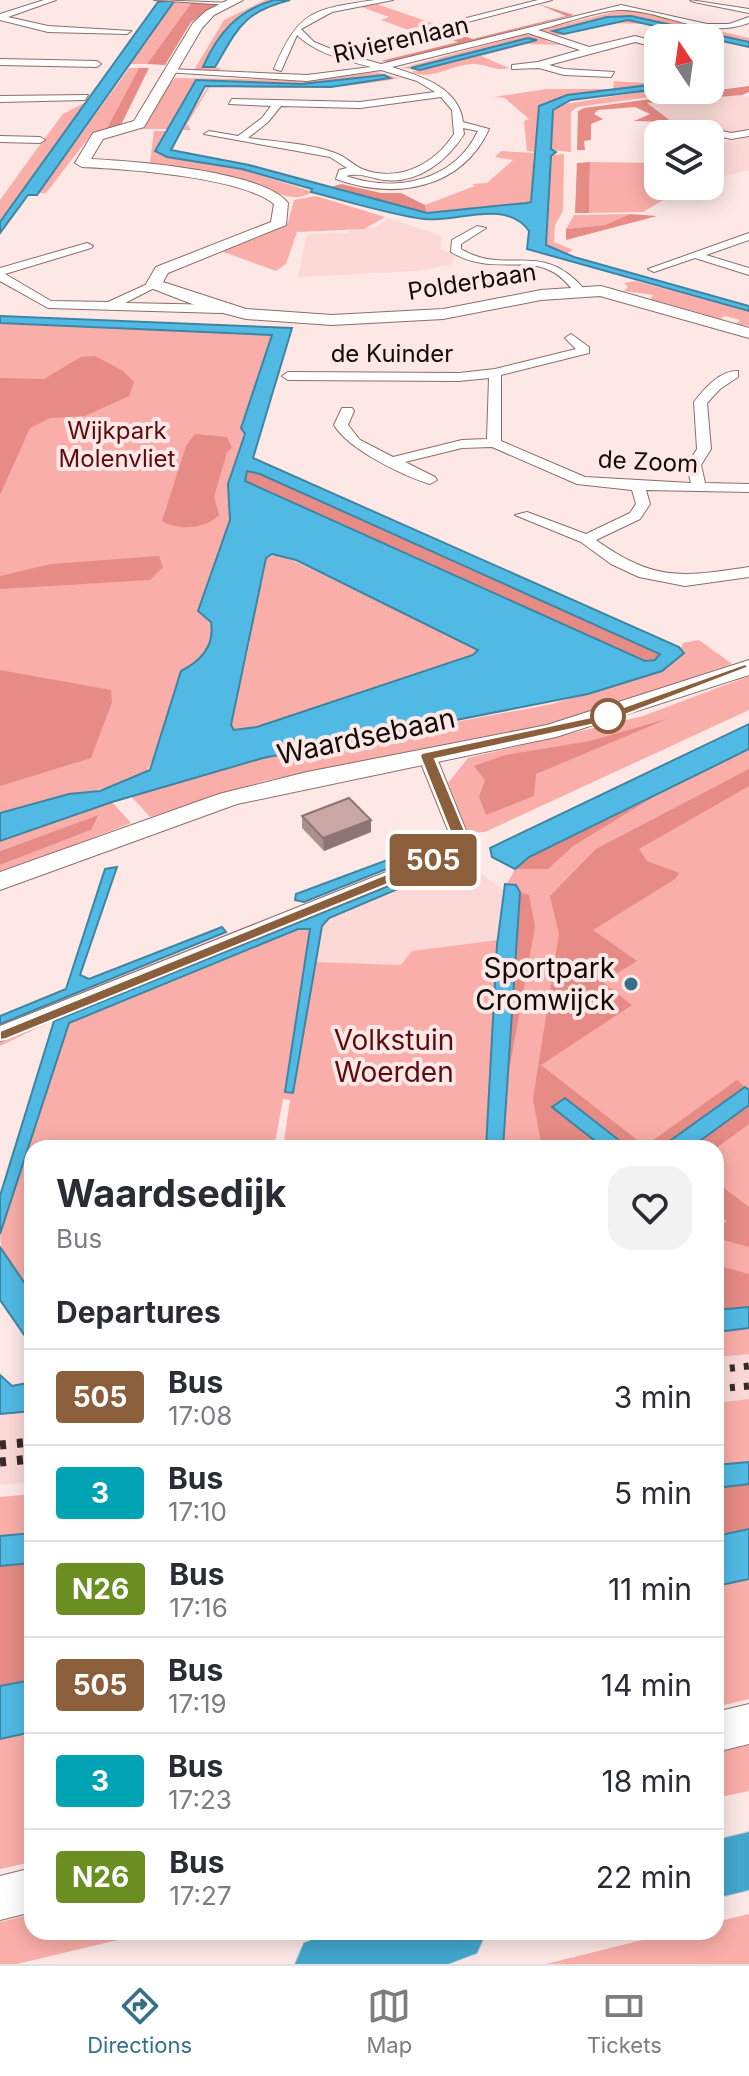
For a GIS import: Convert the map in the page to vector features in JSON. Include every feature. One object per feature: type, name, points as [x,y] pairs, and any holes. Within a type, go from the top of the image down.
[{"type":"highway","points":[[724,1867],[749,1861]]},
{"type":"highway","points":[[325,1964],[423,1940]]},
{"type":"street","points":[[0,17],[52,0]]},
{"type":"street","points":[[158,0],[233,1]]},
{"type":"street","points":[[278,69],[297,30],[310,19],[332,11],[389,0]]},
{"type":"street","points":[[336,53],[546,0],[561,5]]},
{"type":"street","points":[[694,0],[749,11]]},
{"type":"street","points":[[110,306],[154,284],[162,270],[278,225],[281,203],[268,193],[201,173],[157,166],[82,163],[98,136],[139,124],[197,26],[210,13],[233,1]]},
{"type":"street","name":"Rivierenlaan","points":[[169,72],[316,78],[388,67],[590,15],[629,8],[719,27],[749,20]]},
{"type":"street","points":[[576,10],[590,15]]},
{"type":"street","points":[[0,17],[48,29],[127,31]]},
{"type":"street","points":[[297,30],[302,39],[336,53],[388,67],[441,94],[457,112],[460,124],[453,144],[414,172]]},
{"type":"street","points":[[529,31],[589,50]]},
{"type":"street","points":[[515,67],[539,65],[635,39],[644,41]]},
{"type":"street","points":[[0,62],[97,64]]},
{"type":"street","points":[[539,65],[564,72],[611,74]]},
{"type":"street","points":[[232,102],[369,105],[441,94]]},
{"type":"street","points":[[0,99],[85,97]]},
{"type":"street","points":[[241,138],[265,120],[277,105]]},
{"type":"street","points":[[355,169],[343,172],[340,177],[390,188],[407,187],[434,176],[467,156],[482,136],[484,129],[481,126],[460,124]]},
{"type":"street","points":[[724,138],[749,133]]},
{"type":"street","points":[[209,134],[333,155],[355,169],[388,177],[414,172],[434,176]]},
{"type":"street","points":[[724,134],[731,136]]},
{"type":"street","points":[[0,139],[40,140]]},
{"type":"street","points":[[481,228],[456,242],[455,250],[502,266],[538,263],[552,267],[579,290]]},
{"type":"street","points":[[654,269],[699,256],[749,236]]},
{"type":"street","points":[[0,274],[87,246]]},
{"type":"street","points":[[699,256],[749,272]]},
{"type":"street","points":[[0,274],[48,304],[221,309]]},
{"type":"street","name":"Polderbaan","points":[[154,284],[221,309],[266,316],[414,317],[579,290],[601,291],[749,333]]},
{"type":"street","points":[[396,460],[462,444],[494,443],[495,373],[589,354],[571,338]]},
{"type":"street","name":"de Kuinder","points":[[288,376],[459,377],[495,373]]},
{"type":"street","points":[[699,487],[694,465],[704,449],[700,402],[715,386],[734,374]]},
{"type":"street","points":[[347,411],[341,425],[345,436],[430,480]]},
{"type":"street","name":"de Zoom","points":[[494,443],[582,481],[638,486],[749,488]]},
{"type":"street","points":[[586,539],[635,516],[643,504],[638,486]]},
{"type":"street","points":[[522,515],[586,539],[616,561],[644,574],[685,581],[749,572]]},
{"type":"street","name":"Waardsebaan","points":[[0,882],[142,827],[228,799],[311,778],[604,718],[749,667]]},
{"type":"street","points":[[0,1034],[464,848],[427,756]]},
{"type":"street","points":[[724,1730],[749,1724]]},
{"type":"street","points":[[0,1898],[24,1892]]},
{"type":"shaded area","points":[[192,2],[220,3],[191,22],[165,65],[147,64]]},
{"type":"shaded area","points":[[538,4],[574,15],[391,62],[381,61],[458,42],[436,34],[434,31],[441,28],[473,39],[566,16]]},
{"type":"shaded area","points":[[139,68],[149,68],[120,127],[106,130]]},
{"type":"shaded area","points":[[749,86],[749,92],[742,95],[724,97],[724,89]]},
{"type":"shaded area","points":[[724,96],[749,97],[749,131],[724,133],[724,120],[665,120],[647,104],[724,104]]},
{"type":"shaded area","points":[[644,100],[644,104],[669,120],[634,121],[650,114],[635,107],[598,110],[594,114],[603,119],[591,124],[591,140],[584,141],[585,150],[577,150],[578,111]]},
{"type":"shaded area","points":[[749,137],[749,170],[724,176],[724,143]]},
{"type":"shaded area","points":[[590,162],[589,213],[575,213],[577,163]]},
{"type":"shaded area","points":[[341,184],[381,193],[401,193],[425,205],[427,213],[331,187]]},
{"type":"shaded area","points":[[630,214],[657,216],[566,240],[566,229],[605,225]]},
{"type":"shaded area","points":[[388,218],[442,236],[440,249],[454,255],[452,264],[418,271],[298,277],[307,234],[349,233],[350,230],[376,227]]},
{"type":"shaded area","points":[[95,356],[123,371],[134,382],[129,396],[85,416],[50,418],[30,428],[0,495],[0,378],[44,379],[81,357]]},
{"type":"shaded area","points":[[195,434],[227,437],[232,448],[227,452],[214,497],[219,515],[199,526],[176,526],[162,521],[186,446]]},
{"type":"shaded area","points":[[247,471],[260,474],[660,654],[655,660],[645,661],[244,480]]},
{"type":"shaded area","points":[[159,556],[163,567],[150,580],[0,589],[0,576],[51,564]]},
{"type":"shaded area","points":[[0,670],[111,690],[112,702],[91,758],[0,786]]},
{"type":"shaded area","points":[[667,719],[536,774],[534,796],[486,815],[479,797],[485,780],[474,766],[505,755],[590,741]]},
{"type":"shaded area","points":[[749,769],[749,786],[639,849],[647,861],[679,873],[675,879],[593,930],[637,961],[603,982],[632,1005],[541,1065],[637,1140],[619,1140],[565,1099],[553,1108],[594,1140],[541,1140],[533,1099],[559,934],[550,896],[596,849]]},
{"type":"shaded area","points":[[650,799],[573,846],[548,869],[515,869],[529,857]]},
{"type":"shaded area","points":[[99,815],[91,830],[0,865],[0,851]]},
{"type":"shaded area","points":[[464,861],[503,890],[498,940],[413,951],[402,965],[315,962],[322,926],[329,918]]},
{"type":"shaded area","points":[[520,892],[529,895],[535,927],[508,1076]]},
{"type":"shaded area","points":[[737,1080],[745,1087],[671,1140],[653,1140]]},
{"type":"shaded area","points":[[749,1105],[749,1124],[724,1142],[701,1140]]},
{"type":"shaded area","points":[[724,1188],[749,1207],[749,1247],[724,1240],[724,1223],[727,1221],[724,1219]]},
{"type":"shaded area","points":[[724,1267],[749,1274],[749,1307],[724,1309]]},
{"type":"shaded area","points":[[749,1328],[749,1399],[724,1402],[724,1331]]},
{"type":"shaded area","points":[[24,1412],[24,1483],[0,1485],[0,1414]]},
{"type":"shaded area","points":[[749,1484],[749,1529],[724,1534],[724,1487]]},
{"type":"shaded area","points":[[24,1564],[24,1682],[0,1686],[0,1566]]},
{"type":"green space","points":[[265,0],[274,0],[250,10],[231,24],[203,66],[222,68],[215,72],[194,70],[224,20]]},
{"type":"green space","points":[[174,2],[192,2],[147,64],[131,64]]},
{"type":"green space","points":[[377,4],[437,25],[414,32],[381,20],[389,17],[359,6]]},
{"type":"green space","points":[[625,9],[689,24],[667,24],[631,16],[554,31],[570,32],[557,36],[540,30]]},
{"type":"green space","points":[[639,21],[650,24],[614,23]]},
{"type":"green space","points":[[606,23],[614,23],[583,31],[570,32]]},
{"type":"green space","points":[[724,32],[749,38],[749,42],[724,36]]},
{"type":"green space","points":[[525,34],[552,38],[546,41],[562,45],[527,44],[481,56],[509,68],[504,69],[472,64],[434,74],[411,72],[536,40],[528,38],[412,69],[402,68]]},
{"type":"green space","points":[[129,68],[139,68],[106,130],[90,136],[46,193],[39,193]]},
{"type":"green space","points":[[376,72],[399,78],[322,87],[388,79],[382,75],[301,84],[196,80],[167,129],[130,129],[175,78],[314,80]]},
{"type":"green space","points":[[614,81],[644,83],[644,86],[545,102],[539,106],[535,152],[527,151],[524,121],[529,119],[505,98],[494,97],[547,89],[613,89]]},
{"type":"green space","points":[[209,85],[302,88],[210,86],[187,124],[191,130],[181,130]]},
{"type":"green space","points":[[644,91],[644,98],[577,107],[571,112],[571,152],[551,150],[553,110],[559,105]]},
{"type":"green space","points":[[86,102],[0,222],[0,200],[63,114]]},
{"type":"green space","points":[[154,131],[166,131],[155,151],[162,156],[242,169],[313,192],[299,197],[287,196],[184,168],[150,163]]},
{"type":"green space","points":[[501,151],[534,153],[531,202],[427,213],[425,205],[475,186],[472,184],[487,183],[513,160],[495,157]]},
{"type":"green space","points":[[564,154],[563,211],[555,225],[554,242],[573,250],[566,254],[546,245],[551,155]]},
{"type":"green space","points":[[590,162],[644,163],[644,200],[663,200],[643,212],[589,213]]},
{"type":"green space","points":[[316,196],[385,217],[364,229],[297,232],[286,264],[276,271],[221,251],[288,223],[294,200]]},
{"type":"green space","points":[[630,214],[605,225],[566,229],[574,215]]},
{"type":"green space","points":[[635,281],[749,311],[749,326],[736,324],[740,320],[725,316],[720,319],[650,299],[654,295],[624,291],[628,287],[624,283]]},
{"type":"green space","name":"Wijkpark Molenvliet","points":[[0,323],[272,335],[241,427],[245,434],[228,484],[230,520],[202,599],[206,618],[211,622],[262,583],[266,558],[279,554],[479,649],[473,655],[257,727],[234,730],[230,725],[250,642],[202,659],[181,671],[163,739],[145,775],[91,792],[0,813]]},
{"type":"green space","points":[[699,640],[732,664],[564,721],[264,781],[150,817],[131,796],[263,758],[552,704],[662,670],[676,661],[683,643]]},
{"type":"green space","points":[[749,676],[749,710],[485,832],[467,833],[448,783],[468,758],[643,716]]},
{"type":"green space","name":"Sportpark Cromwijck","points":[[749,749],[749,1301],[724,1295],[724,1140],[504,1140],[520,892],[519,888],[507,884],[515,869],[529,857]]},
{"type":"green space","points":[[112,802],[131,823],[0,874],[0,865],[91,830],[99,816],[0,851],[0,841]]},
{"type":"green space","points":[[439,838],[458,858],[64,1015],[0,1046],[0,1024],[419,858]]},
{"type":"green space","name":"Volkstuin Woerden","points":[[298,928],[310,929],[312,934],[285,1091],[293,1092],[315,962],[401,965],[412,951],[498,940],[486,1140],[284,1140],[290,1100],[283,1099],[275,1140],[31,1140],[69,1023]]},
{"type":"green space","name":"Volkstuin Woerden","points":[[24,1161],[24,1284],[2,1255],[0,1234]]},
{"type":"green space","points":[[749,1328],[749,1354],[724,1356],[724,1331]]},
{"type":"green space","points":[[749,1399],[749,1462],[724,1464],[724,1402]]},
{"type":"green space","points":[[24,1495],[24,1534],[0,1536],[0,1497]]},
{"type":"green space","points":[[749,1579],[749,1699],[724,1705],[724,1584]]},
{"type":"green space","points":[[24,1734],[24,1864],[0,1869],[0,1739]]},
{"type":"green space","points":[[749,1745],[749,1791],[724,1796],[724,1751]]},
{"type":"green space","points":[[749,1914],[749,1964],[546,1964],[643,1940],[724,1940],[724,1920]]},
{"type":"green space","points":[[24,1916],[24,1940],[118,1940],[17,1964],[0,1964],[0,1922]]},
{"type":"water","points":[[175,0],[37,195],[28,195],[0,233],[0,222],[158,2]]},
{"type":"water","points":[[274,0],[290,0],[252,16],[236,32],[215,67],[203,67],[230,25],[249,10]]},
{"type":"water","points":[[631,16],[667,24],[628,20],[564,34],[553,31],[607,17]]},
{"type":"water","points":[[724,36],[749,42],[749,47],[724,41]]},
{"type":"water","points":[[528,38],[537,40],[420,70],[411,68]]},
{"type":"water","points":[[384,75],[390,78],[331,87],[205,86],[171,150],[249,165],[427,213],[526,203],[531,202],[539,106],[567,95],[644,86],[644,91],[571,100],[553,110],[551,149],[556,152],[551,156],[546,245],[574,257],[749,306],[749,311],[527,249],[529,231],[519,221],[507,216],[411,217],[311,192],[312,189],[242,169],[167,157],[155,151],[196,80],[301,84]]},
{"type":"water","points":[[0,316],[292,328],[253,458],[679,647],[684,653],[662,671],[588,694],[263,758],[112,802],[0,841],[0,813],[69,794],[100,791],[150,770],[181,671],[205,652],[211,638],[211,622],[198,611],[230,520],[228,484],[245,434],[241,428],[272,335],[0,323]],"holes":[[[247,471],[260,474],[660,654],[655,660],[645,661],[245,481]],[[272,554],[296,560],[478,650],[473,655],[257,727],[234,730],[231,725],[266,558]]]},
{"type":"water","points":[[749,724],[749,749],[529,857],[515,869],[492,857],[490,848]]},
{"type":"water","points":[[414,850],[424,854],[304,902],[295,900],[296,894]]},
{"type":"water","points":[[458,858],[464,861],[329,918],[322,926],[293,1093],[285,1092],[310,929],[298,929],[69,1023],[31,1140],[24,1140],[24,1161],[0,1234],[0,1196],[54,1021]]},
{"type":"water","points":[[117,867],[80,975],[89,979],[222,927],[226,932],[0,1024],[0,1016],[66,989],[105,869]]},
{"type":"water","points":[[505,884],[516,885],[520,892],[504,1140],[486,1140],[497,945]]},
{"type":"water","points":[[745,1087],[749,1090],[749,1105],[701,1140],[671,1140]]},
{"type":"water","points":[[565,1098],[619,1140],[594,1140],[552,1107]]},
{"type":"water","points":[[0,1247],[24,1282],[24,1334],[0,1300]]},
{"type":"water","points":[[749,1307],[749,1328],[724,1331],[724,1309]]},
{"type":"water","points":[[0,1375],[12,1386],[24,1384],[24,1412],[0,1414]]},
{"type":"water","points":[[749,1462],[749,1484],[724,1487],[724,1464]]},
{"type":"water","points":[[749,1529],[749,1579],[724,1584],[724,1534]]},
{"type":"water","points":[[24,1534],[24,1564],[0,1566],[0,1536]]},
{"type":"water","points":[[24,1682],[24,1734],[0,1739],[0,1686]]},
{"type":"building","points":[[349,798],[371,820],[323,838],[302,816]]},
{"type":"railway","points":[[724,1369],[749,1366]]},
{"type":"railway","points":[[724,1388],[749,1386]]},
{"type":"railway","points":[[0,1445],[24,1443]]},
{"type":"railway","points":[[0,1462],[24,1460]]},
{"type":"bus line","name":"505","points":[[0,1035],[184,958],[464,848],[427,756],[546,733],[604,718],[749,667]]},
{"type":"place","name":"Sportpark Cromwijck","points":[[631,984]]}]
